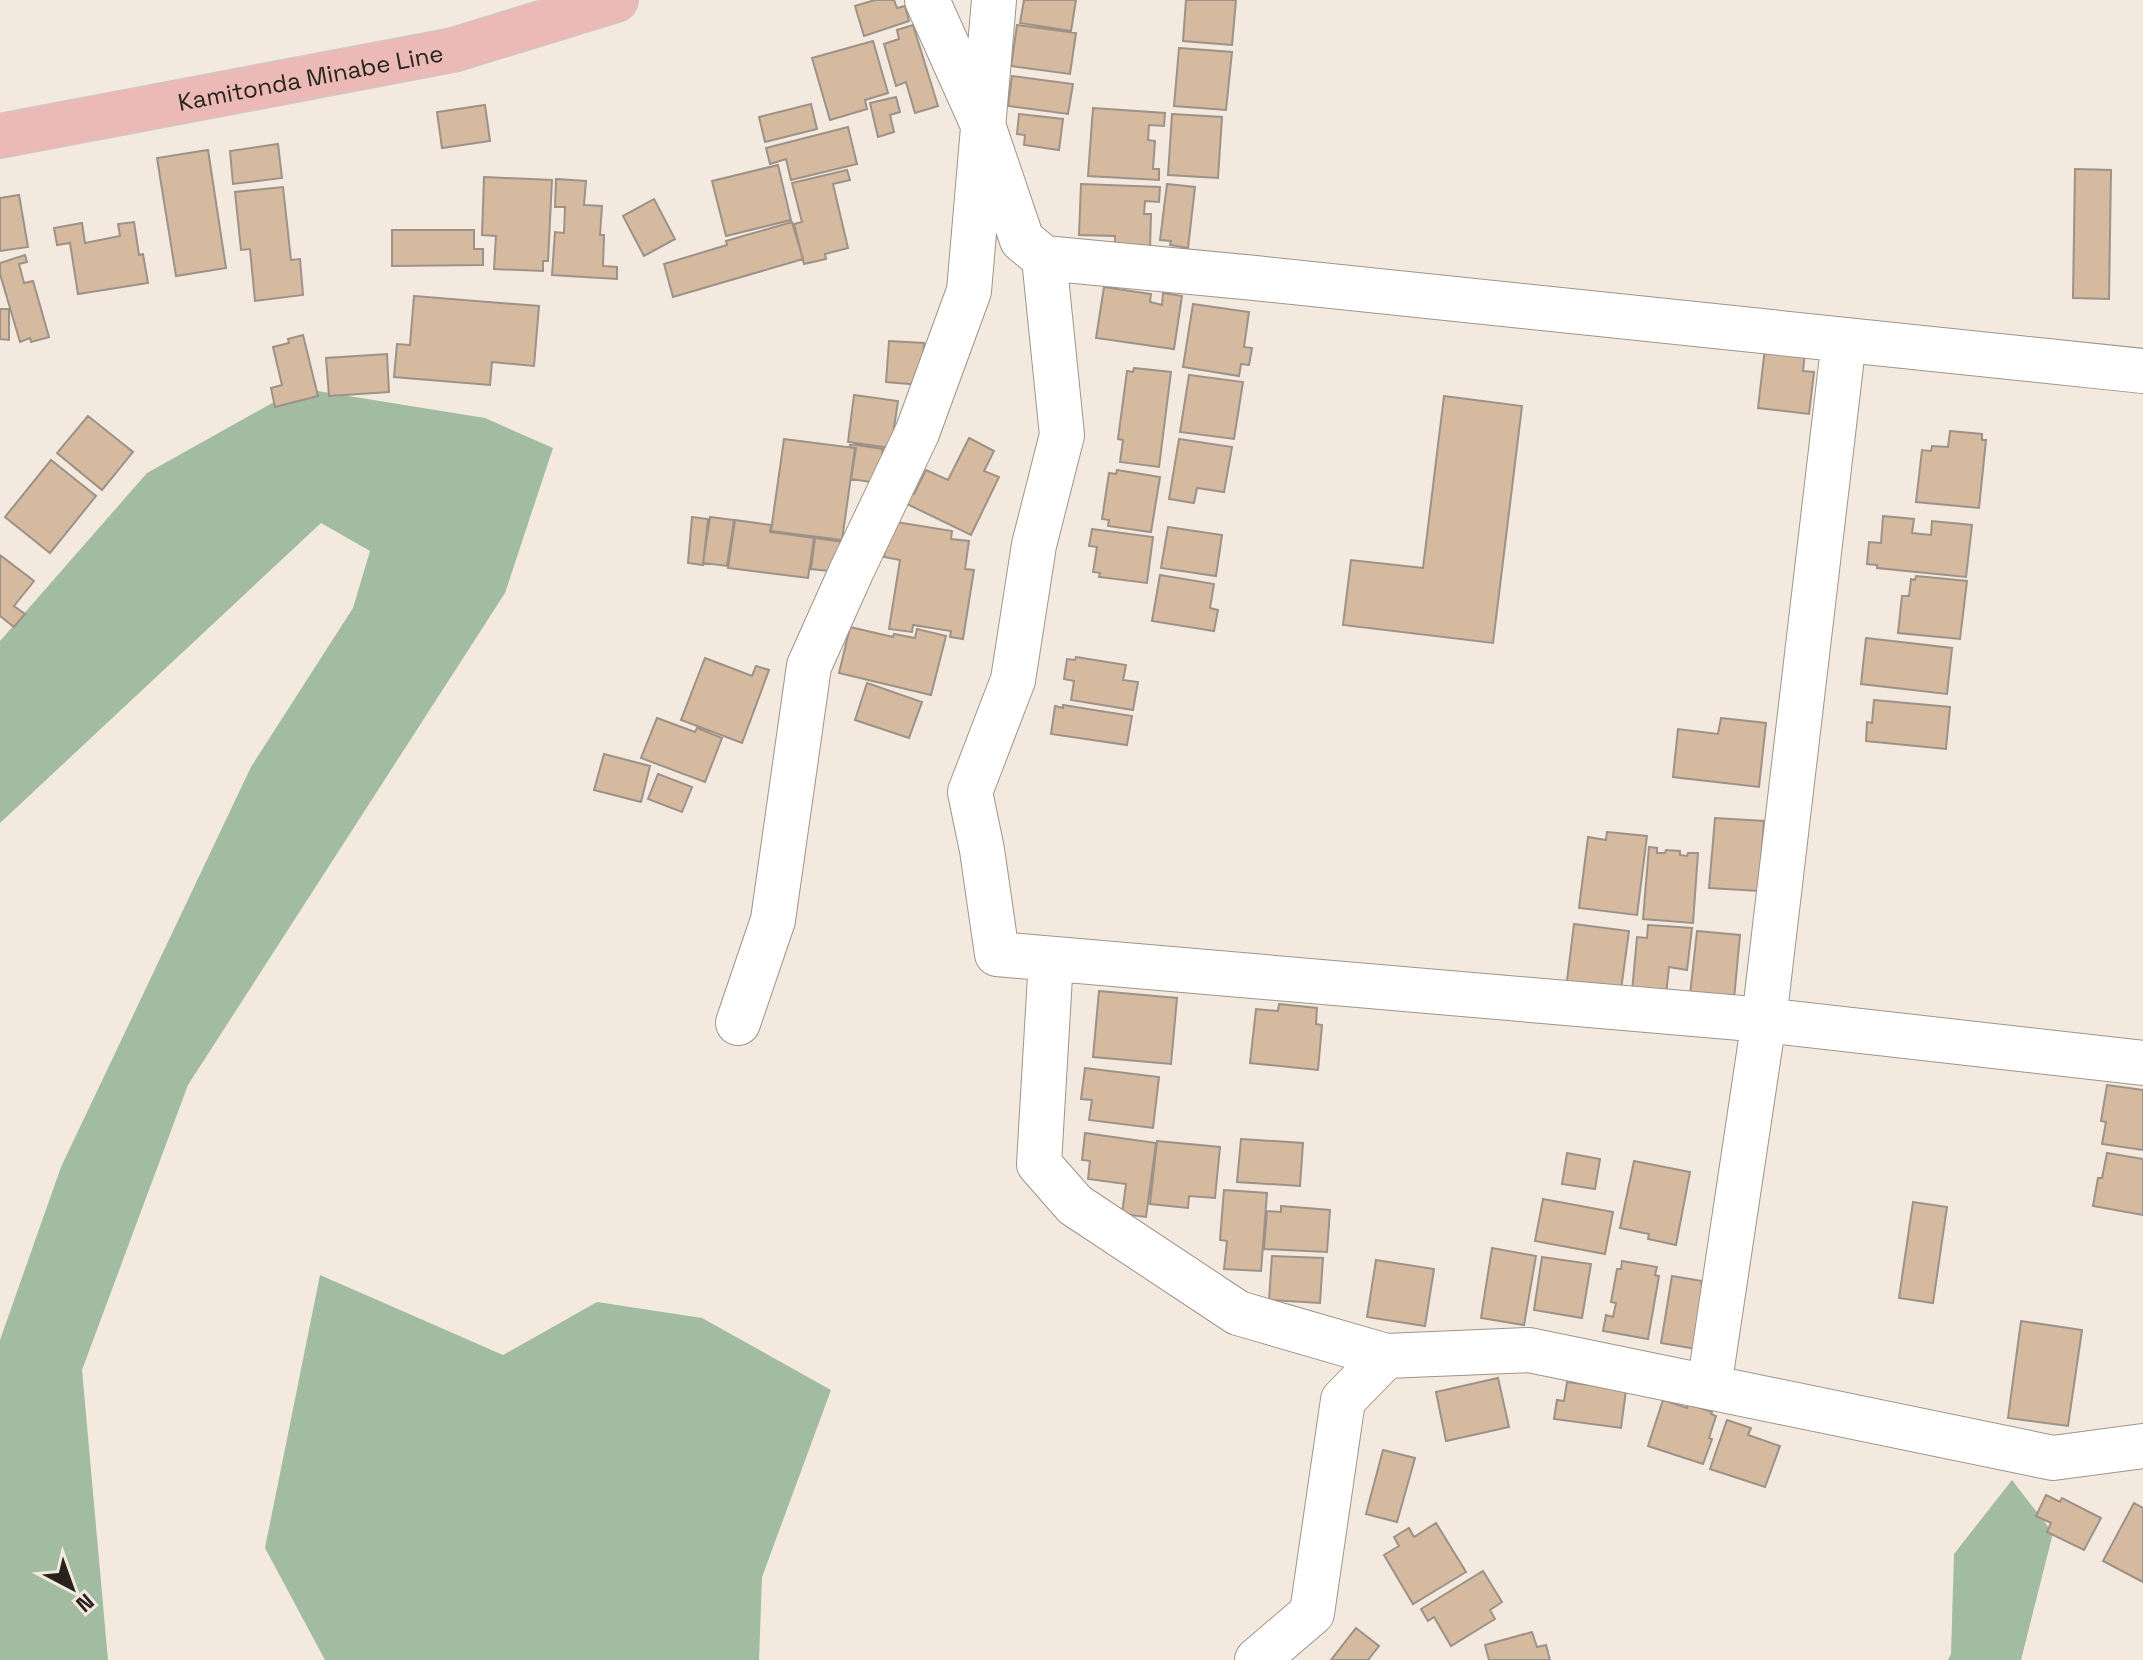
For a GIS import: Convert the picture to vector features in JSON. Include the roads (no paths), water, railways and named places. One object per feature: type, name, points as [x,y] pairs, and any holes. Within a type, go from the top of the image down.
[{"type":"main road","name":"Kamitonda Minabe Line","points":[[0,136],[453,50],[616,0]]},
{"type":"street","points":[[927,0],[983,125],[1022,240],[1044,258],[2143,371]]},
{"type":"street","points":[[738,1023],[773,920],[809,666],[917,433],[969,291],[994,0]]},
{"type":"street","points":[[1044,258],[1062,435],[1034,545],[1013,680],[970,792],[997,954],[1764,1020],[2143,1063]]},
{"type":"street","points":[[1709,1387],[1764,1020],[1844,340]]},
{"type":"street","points":[[1051,959],[1039,1164],[1075,1205],[1238,1313],[1386,1356],[1529,1350],[2053,1458],[2143,1446]]},
{"type":"street","points":[[1257,1660],[1312,1613],[1343,1400],[1386,1356]]}]
